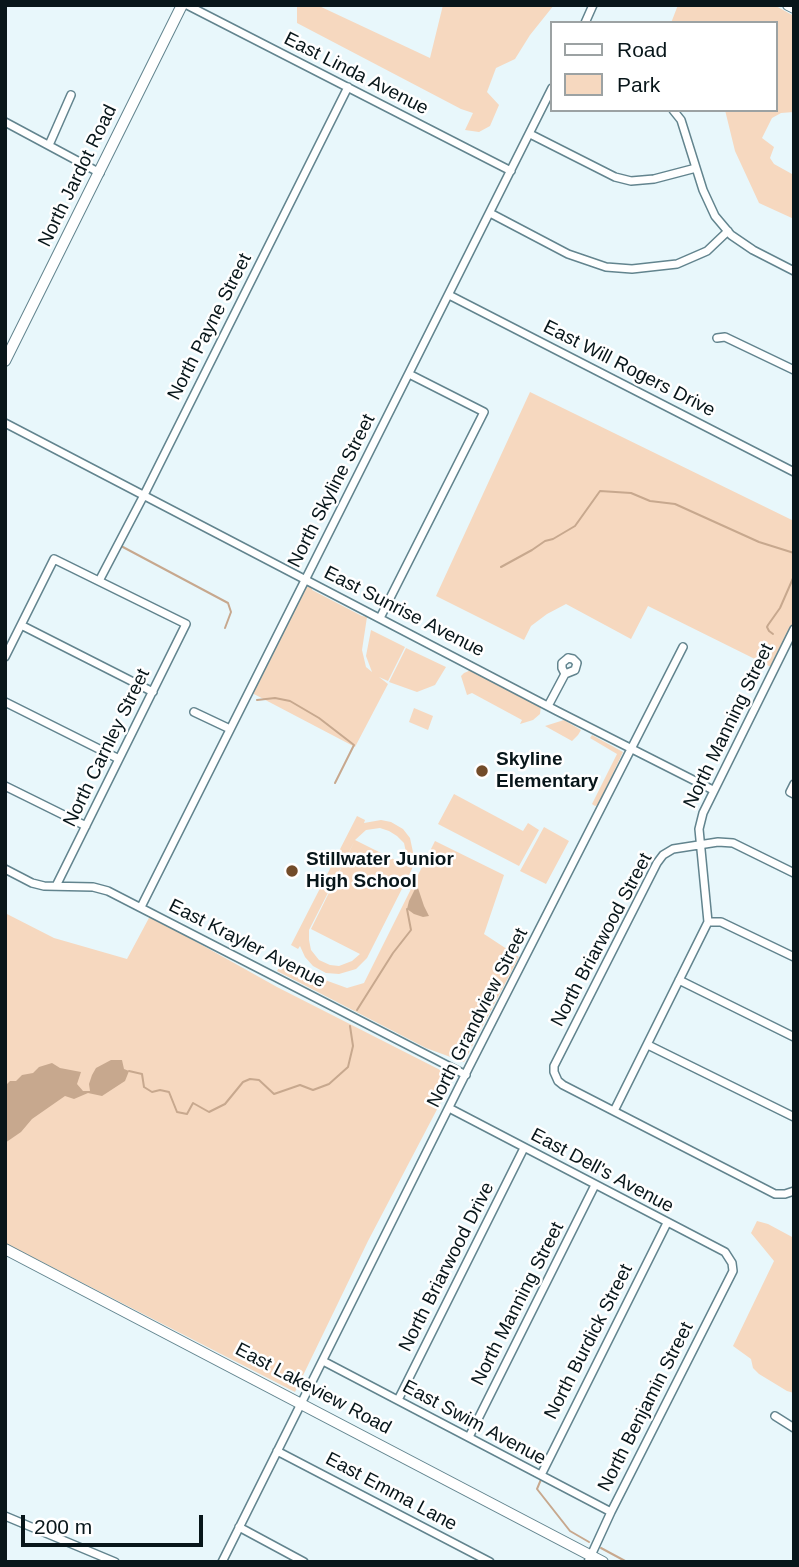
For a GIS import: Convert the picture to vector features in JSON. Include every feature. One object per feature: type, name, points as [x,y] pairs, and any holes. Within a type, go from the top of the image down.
[{"type":"street","name":"East Linda Avenue","points":[[185,5],[511,171]]},
{"type":"street","name":"North Jardot Road","points":[[5,362],[185,5]]},
{"type":"street","points":[[586,21],[593,5]]},
{"type":"street","points":[[788,5],[794,8]]},
{"type":"street","name":"North Payne Street","points":[[99,581],[348,87]]},
{"type":"street","name":"North Skyline Street","points":[[141,907],[550,92]]},
{"type":"street","points":[[49,145],[71,95]]},
{"type":"street","points":[[675,112],[681,120],[703,190],[715,216],[728,231],[753,250],[794,271]]},
{"type":"street","points":[[5,122],[100,173]]},
{"type":"street","points":[[530,134],[615,177],[631,181],[654,179],[696,168]]},
{"type":"street","points":[[490,213],[568,254],[607,267],[632,269],[677,264],[707,250],[728,231]]},
{"type":"street","name":"East Will Rogers Drive","points":[[449,295],[794,472]]},
{"type":"street","points":[[717,338],[725,337],[794,370]]},
{"type":"street","points":[[380,618],[484,412],[409,374]]},
{"type":"street","name":"East Sunrise Avenue","points":[[5,423],[713,790]]},
{"type":"street","points":[[5,657],[54,559],[99,581]]},
{"type":"street","name":"North Carnley Street","points":[[56,886],[186,624],[99,581]]},
{"type":"street","points":[[21,625],[153,692]]},
{"type":"street","name":"North Manning Street","points":[[708,922],[699,829],[703,813],[793,632]]},
{"type":"street","name":"North Grandview Street","points":[[222,1562],[683,647]]},
{"type":"street","points":[[548,706],[565,674]]},
{"type":"street","points":[[5,702],[119,759]]},
{"type":"street","points":[[194,712],[230,730]]},
{"type":"street","points":[[792,793],[794,784]]},
{"type":"street","points":[[5,786],[86,826]]},
{"type":"street","name":"North Briarwood Street","points":[[614,1111],[563,1085],[555,1076],[554,1066],[656,863],[673,849],[718,842],[733,843],[794,873]]},
{"type":"street","name":"East Krayler Avenue","points":[[5,869],[32,883],[93,887],[108,891],[466,1075]]},
{"type":"street","points":[[794,957],[721,922],[708,922],[614,1111],[775,1194],[794,1191]]},
{"type":"street","points":[[679,980],[794,1037]]},
{"type":"street","points":[[648,1045],[794,1117]]},
{"type":"street","name":"East Dell's Avenue","points":[[449,1108],[725,1252],[733,1266]]},
{"type":"street","name":"North Briarwood Drive","points":[[398,1400],[524,1148]]},
{"type":"street","name":"North Manning Street","points":[[469,1437],[595,1185]]},
{"type":"street","name":"North Burdick Street","points":[[541,1475],[667,1223]]},
{"type":"street","name":"East Lakeview Road","points":[[5,1250],[301,1403],[590,1559],[603,1562]]},
{"type":"street","name":"North Benjamin Street","points":[[590,1559],[731,1275],[733,1266]]},
{"type":"street","name":"East Swim Avenue","points":[[323,1361],[611,1512]]},
{"type":"street","points":[[775,1416],[794,1428]]},
{"type":"street","name":"East Emma Lane","points":[[277,1451],[489,1562]]},
{"type":"street","points":[[5,1516],[115,1562]]},
{"type":"street","points":[[239,1527],[304,1562]]},
{"type":"green space","points":[[297,5],[317,5],[430,58],[443,5],[554,5],[515,59],[496,68],[487,92],[499,105],[490,126],[479,132],[465,130],[473,113],[297,23]]},
{"type":"green space","points":[[678,5],[774,5],[794,16],[794,112],[781,113],[772,118],[762,138],[774,147],[770,158],[774,164],[792,174],[794,172],[794,219],[759,203],[735,151],[725,112],[778,112],[778,21],[672,21]]},
{"type":"green space","points":[[530,392],[794,521],[794,622],[771,667],[648,606],[631,639],[566,604],[531,626],[524,640],[436,596]]},
{"type":"green space","points":[[306,587],[312,587],[312,590],[367,617],[362,650],[366,667],[372,672],[366,656],[371,630],[405,647],[388,681],[379,677],[388,684],[355,747],[252,693]]},
{"type":"green space","points":[[406,648],[446,667],[435,685],[417,692],[389,682]]},
{"type":"green space","points":[[471,670],[541,706],[540,714],[533,720],[520,724],[522,720],[472,693],[467,695],[461,676]]},
{"type":"green space","points":[[414,708],[433,716],[428,730],[409,722]]},
{"type":"green space","points":[[564,720],[581,730],[572,741],[545,726]]},
{"type":"green space","points":[[592,735],[623,752],[598,805],[595,806],[592,804],[617,754],[590,738]]},
{"type":"green space","points":[[454,794],[523,831],[528,823],[539,830],[519,866],[438,824]]},
{"type":"green space","points":[[357,816],[365,820],[364,823],[381,820],[403,829],[410,838],[414,857],[412,869],[367,958],[356,969],[339,974],[326,973],[313,966],[300,946],[298,949],[291,945]],"holes":[[[380,828],[389,831],[404,843],[407,857],[405,865],[355,840],[366,830]],[[354,842],[311,929],[360,954],[352,961],[339,966],[330,965],[319,960],[311,950],[309,930]]]},
{"type":"green space","points":[[544,827],[569,841],[546,884],[520,871]]},
{"type":"green space","points":[[435,841],[504,875],[484,934],[519,957],[464,1062],[426,1048],[277,971],[281,964],[347,988],[364,983]]},
{"type":"green space","points":[[5,913],[54,938],[127,959],[150,916],[277,987],[454,1077],[368,1241],[295,1392],[5,1243]]},
{"type":"green space","points":[[757,1221],[794,1238],[794,1393],[759,1374],[753,1368],[751,1359],[733,1346],[774,1261],[751,1233]]},
{"type":"shaded area","points":[[417,885],[429,916],[423,917],[407,909]]},
{"type":"shaded area","points":[[111,1060],[122,1060],[124,1069],[129,1071],[125,1081],[102,1096],[88,1093],[74,1099],[65,1096],[32,1119],[21,1132],[5,1143],[5,1086],[10,1081],[16,1081],[22,1075],[33,1073],[39,1067],[52,1063],[60,1068],[81,1072],[77,1084],[83,1091],[90,1091],[89,1084],[96,1068]]},
{"type":"waterway","points":[[501,567],[575,526],[600,491],[631,493],[650,501],[675,504],[759,542],[794,553]]},
{"type":"waterway","points":[[121,546],[228,603],[231,612],[225,628]]},
{"type":"waterway","points":[[773,634],[767,627],[780,608],[794,576]]},
{"type":"waterway","points":[[257,700],[275,698],[290,701],[319,718],[354,745],[335,783]]},
{"type":"waterway","points":[[357,1010],[411,930],[407,909]]},
{"type":"waterway","points":[[129,1071],[142,1074],[144,1087],[152,1092],[169,1092],[177,1112],[187,1114],[193,1103],[209,1112],[225,1104],[243,1082],[250,1079],[259,1080],[274,1094],[300,1085],[313,1090],[329,1084],[348,1067],[353,1046],[350,1026]]},
{"type":"waterway","points":[[542,1477],[537,1489],[570,1531],[589,1542]]},
{"type":"waterway","points":[[601,1548],[627,1562]]},
{"type":"place","name":"Skyline Elementary","points":[[482,771]]},
{"type":"place","name":"Stillwater Junior High School","points":[[292,871]]}]
